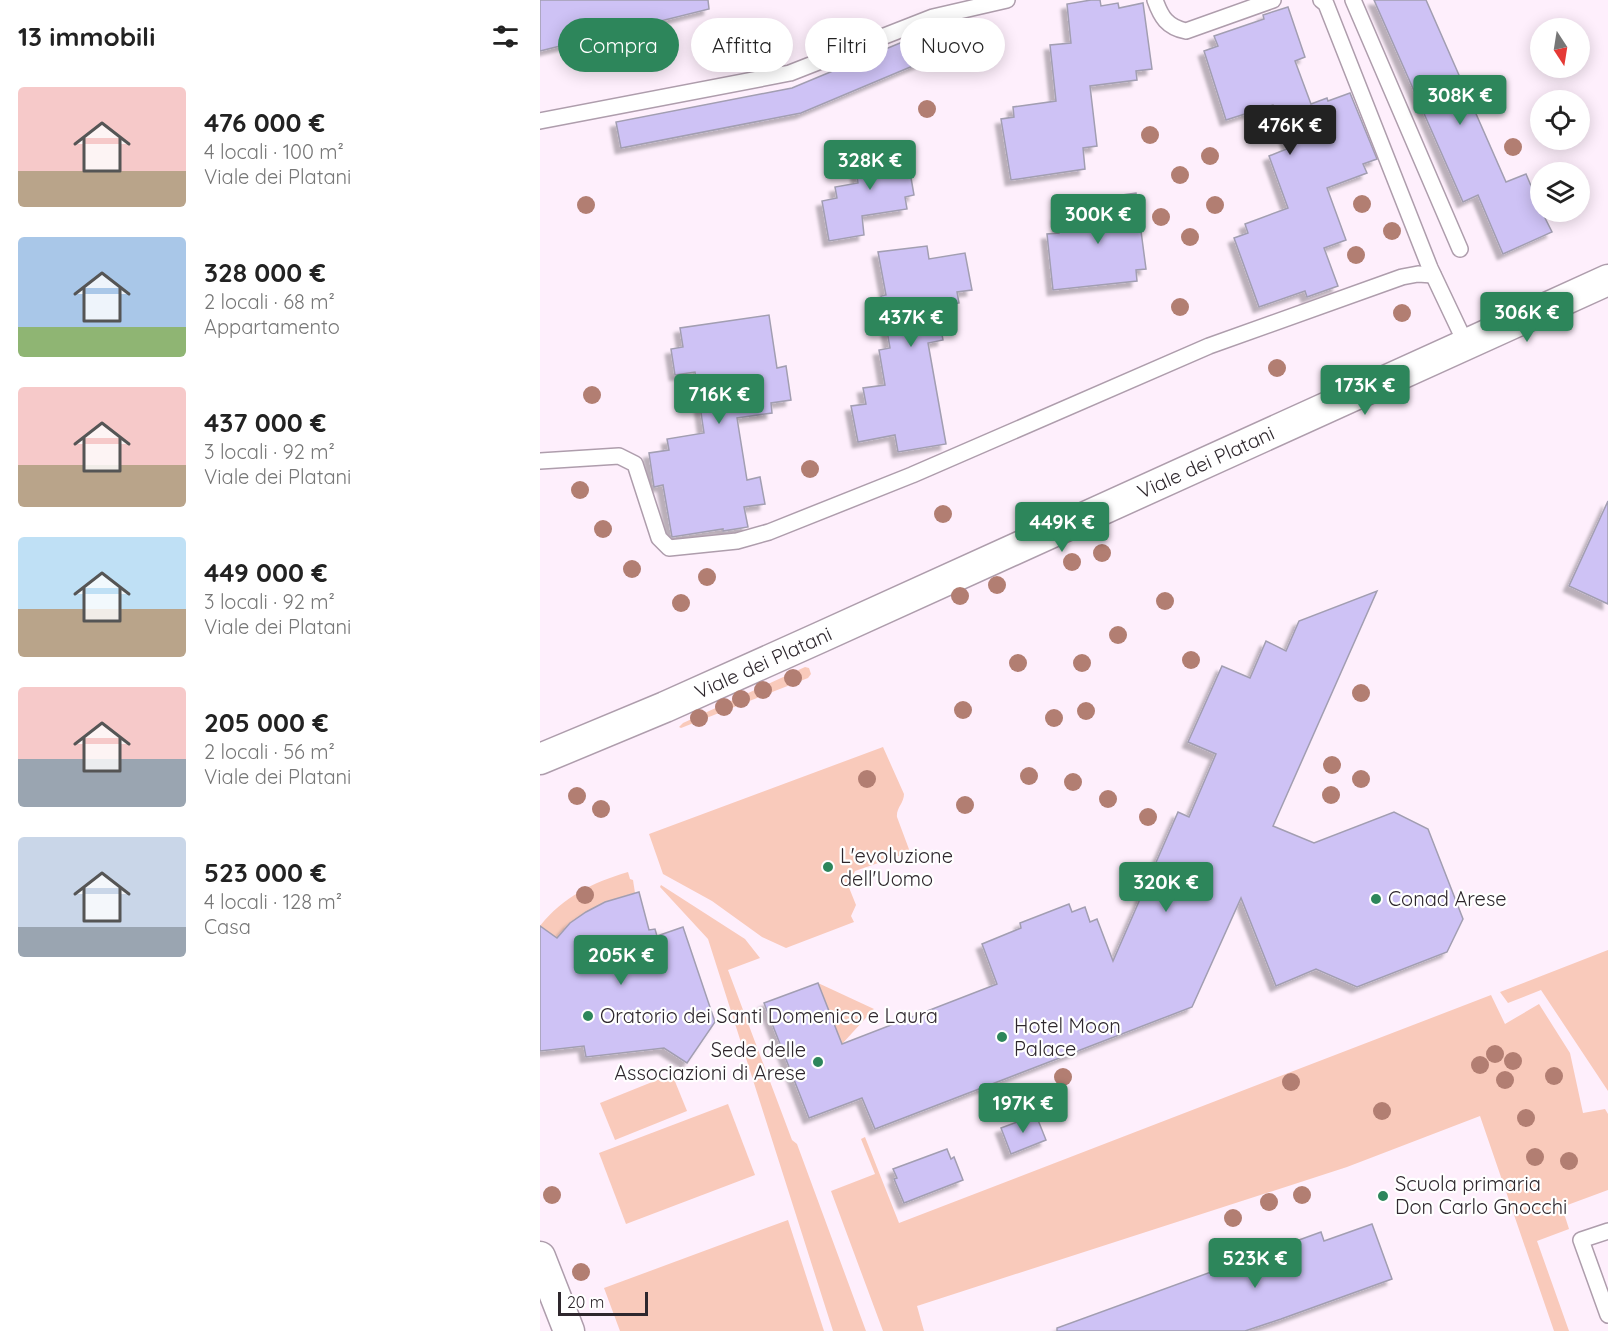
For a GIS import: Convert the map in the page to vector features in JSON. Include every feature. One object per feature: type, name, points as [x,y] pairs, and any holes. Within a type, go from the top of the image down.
[{"type":"street","name":"Viale dei Platani","points":[[540,759],[821,637],[1608,280]]},
{"type":"street","points":[[540,1257],[569,1331]]},
{"type":"lane","points":[[540,121],[790,73],[933,17],[1006,0]]},
{"type":"lane","points":[[1155,0],[1165,22],[1186,31],[1273,0]]},
{"type":"lane","points":[[1321,0],[1326,4],[1433,275],[1466,344]]},
{"type":"lane","points":[[1353,0],[1460,249]]},
{"type":"lane","points":[[540,461],[619,456],[636,464],[659,538],[669,548],[736,541],[769,532],[912,476],[1209,346],[1402,277],[1418,274],[1433,275]]},
{"type":"lane","points":[[1608,1231],[1581,1240],[1608,1315]]},
{"type":"shaded area","points":[[805,667],[809,668],[811,674],[808,678],[679,727],[683,723]]},
{"type":"shaded area","points":[[883,747],[904,794],[897,817],[910,852],[855,871],[848,885],[856,905],[851,916],[854,922],[786,948],[762,937],[712,901],[663,874],[649,834]]},
{"type":"shaded area","points":[[628,872],[630,879],[633,880],[635,893],[593,909],[565,929],[557,938],[540,926],[559,906],[580,892]]},
{"type":"shaded area","points":[[661,885],[745,939],[760,958],[728,970],[792,1140],[797,1144],[866,1331],[833,1331],[708,939],[660,887]]},
{"type":"shaded area","points":[[1608,950],[1608,1091],[1541,990],[1508,1003],[1500,992]]},
{"type":"shaded area","points":[[818,983],[874,1009],[842,1044],[820,989]]},
{"type":"shaded area","points":[[1491,995],[1505,1024],[1539,1004],[1570,1053],[1583,1113],[1605,1109],[1608,1114],[1608,1190],[1562,1207],[1569,1229],[1537,1241],[1569,1331],[1554,1331],[1480,1116],[1347,1167],[917,1306],[924,1331],[883,1331],[831,1191],[875,1174],[861,1139],[865,1137],[899,1223]]},
{"type":"shaded area","points":[[672,1074],[687,1111],[615,1140],[600,1103]]},
{"type":"shaded area","points":[[728,1104],[755,1175],[626,1224],[599,1153]]},
{"type":"shaded area","points":[[788,1220],[824,1331],[620,1331],[604,1288]]},
{"type":"building","points":[[540,0],[708,0],[709,9],[673,18],[558,18],[558,47],[540,51]]},
{"type":"building","points":[[1100,0],[1101,6],[1118,3],[1119,8],[1143,3],[1152,69],[1136,71],[1137,80],[1090,86],[1097,146],[1083,148],[1085,169],[1011,180],[1001,119],[1014,117],[1013,107],[1056,101],[1050,45],[1071,43],[1067,4]]},
{"type":"building","points":[[1374,0],[1426,0],[1506,182],[1526,174],[1530,183],[1530,222],[1547,222],[1552,232],[1503,254],[1478,195],[1463,202]]},
{"type":"building","points":[[1288,7],[1305,57],[1295,61],[1311,104],[1350,93],[1377,159],[1363,164],[1367,173],[1327,188],[1346,240],[1324,248],[1338,286],[1307,297],[1305,291],[1259,307],[1234,238],[1248,233],[1245,224],[1288,208],[1269,156],[1289,148],[1273,105],[1226,120],[1204,51],[1218,46],[1214,36],[1264,19],[1263,15]]},
{"type":"building","points":[[900,43],[900,71],[801,113],[621,148],[616,122],[792,88],[830,72],[888,72],[888,48]]},
{"type":"building","points":[[905,143],[914,195],[905,197],[907,209],[862,216],[864,235],[829,241],[822,201],[837,198],[835,187],[858,183],[853,152]]},
{"type":"building","points":[[1136,193],[1146,269],[1136,270],[1137,281],[1053,290],[1047,234],[1059,233],[1057,216],[1095,210],[1093,199]]},
{"type":"building","points":[[927,246],[929,259],[965,253],[972,290],[957,292],[959,303],[937,307],[943,340],[928,343],[946,444],[898,452],[895,435],[858,442],[851,406],[866,404],[863,388],[885,385],[879,350],[890,348],[881,296],[886,295],[878,252]]},
{"type":"building","points":[[769,315],[777,368],[786,366],[791,400],[771,403],[772,413],[737,418],[747,480],[760,477],[765,504],[744,507],[748,527],[672,537],[663,485],[654,487],[649,453],[669,450],[667,439],[704,433],[695,372],[675,375],[671,349],[683,347],[680,328]]},
{"type":"building","points":[[1608,501],[1608,604],[1569,586]]},
{"type":"building","points":[[1377,591],[1273,826],[1314,843],[1394,812],[1428,829],[1463,919],[1447,952],[1357,987],[1316,969],[1276,986],[1241,898],[1192,1007],[875,1129],[862,1098],[809,1118],[764,1003],[818,983],[842,1044],[997,984],[982,944],[1021,928],[1020,923],[1069,904],[1072,912],[1085,907],[1090,922],[1097,919],[1113,961],[1178,812],[1189,817],[1216,754],[1188,742],[1222,666],[1250,678],[1266,641],[1286,651],[1299,621]]},
{"type":"building","points":[[639,892],[649,930],[655,929],[657,936],[683,927],[715,1022],[687,1063],[664,1048],[586,1057],[584,1046],[540,1051],[540,926],[557,938],[570,923],[586,912],[605,902]]},
{"type":"building","points":[[1036,1115],[1046,1140],[1011,1154],[1001,1128]]},
{"type":"building","points":[[947,1149],[951,1159],[954,1157],[963,1180],[904,1203],[894,1179],[897,1178],[893,1169]]},
{"type":"building","points":[[1372,1224],[1392,1279],[1281,1319],[1245,1331],[1057,1331],[1057,1328],[1321,1232],[1324,1241]]},
{"type":"place","name":"L'evoluzione dell'Uomo","points":[[828,867]]},
{"type":"place","name":"Conad Arese","points":[[1376,899]]},
{"type":"place","name":"Oratorio dei Santi Domenico e Laura","points":[[588,1016]]},
{"type":"place","name":"Hotel Moon Palace","points":[[1002,1037]]},
{"type":"place","name":"Sede delle Associazioni di Arese","points":[[818,1062]]},
{"type":"place","name":"Scuola primaria Don Carlo Gnocchi","points":[[1383,1196]]}]
